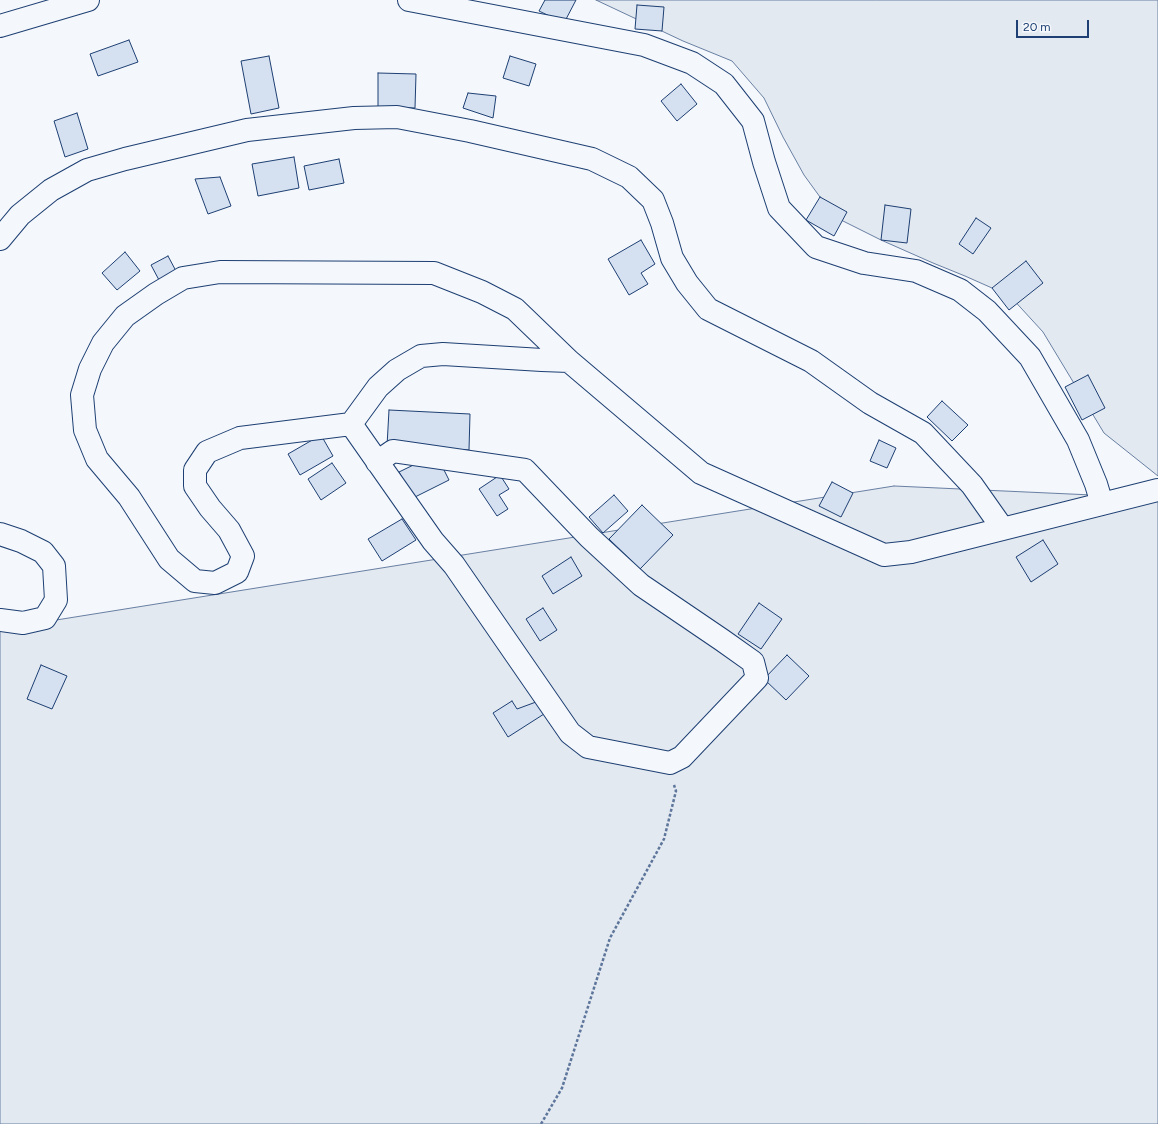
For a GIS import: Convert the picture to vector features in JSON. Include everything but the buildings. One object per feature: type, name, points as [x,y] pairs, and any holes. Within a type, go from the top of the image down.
[{"type":"street","points":[[0,26],[88,0]]},
{"type":"street","points":[[409,0],[644,45],[692,63],[724,84],[752,121],[779,208],[816,247],[864,263],[916,271],[960,290],[988,311],[1030,357],[1078,440],[1096,484],[1102,504]]},
{"type":"street","points":[[0,238],[20,215],[51,190],[87,170],[125,159],[247,130],[354,118],[397,117],[470,131],[592,159],[629,177],[653,200],[662,223],[672,258],[687,283],[708,309],[811,361],[870,403],[923,433],[972,485],[1003,529]]},
{"type":"street","points":[[569,361],[443,354],[421,356],[397,370],[378,387],[351,424],[240,438],[207,452],[195,470],[195,486],[210,508],[229,530],[243,556],[237,572],[215,583],[195,581],[169,559],[129,497],[97,459],[85,430],[82,395],[90,370],[103,343],[125,316],[156,294],[183,278],[220,272],[434,273],[482,292],[515,309],[569,361],[701,473],[884,555],[911,552],[1158,490]]},
{"type":"street","points":[[351,424],[377,462],[433,541],[454,565],[570,733],[588,747],[670,763],[682,757],[756,678],[753,662],[642,585],[589,537],[525,470],[393,451],[377,462]]},
{"type":"street","points":[[0,534],[21,541],[43,552],[54,566],[56,600],[44,618],[23,622],[0,620]]},
{"type":"path","points":[[542,1124],[562,1088],[610,938],[664,839],[676,791],[670,763]]},
{"type":"shaded area","points":[[596,0],[1158,0],[1158,476],[1104,433],[1043,332],[1010,296],[881,240],[839,219],[804,175],[764,98],[732,61],[683,41]]},
{"type":"shaded area","points":[[894,486],[1158,498],[1158,1124],[0,1124],[0,629]]}]
